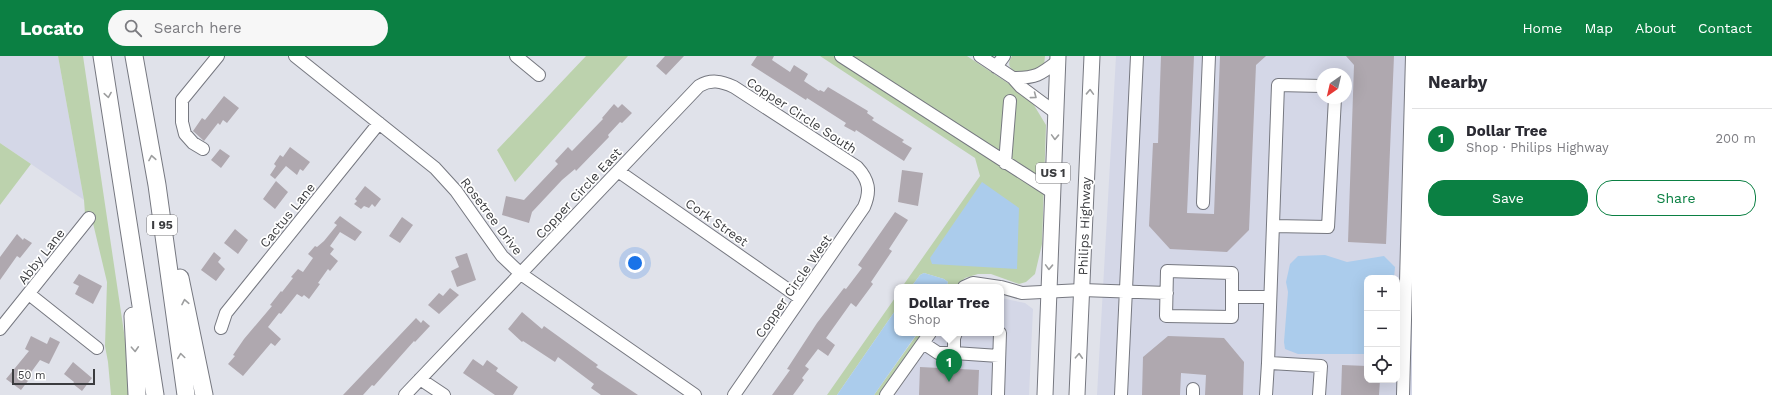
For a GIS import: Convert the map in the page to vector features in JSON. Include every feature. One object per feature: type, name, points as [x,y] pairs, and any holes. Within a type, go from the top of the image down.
[{"type":"highway","name":"I 95","points":[[102,56],[155,395]]},
{"type":"highway","name":"I 95","points":[[134,56],[157,185],[186,395]]},
{"type":"highway","points":[[157,185],[178,266],[204,395]]},
{"type":"highway","points":[[129,226],[137,395]]},
{"type":"main road","name":"Philips Highway","points":[[1077,395],[1092,56]]},
{"type":"main road","name":"US 1","points":[[1045,395],[1058,59]]},
{"type":"street","points":[[203,149],[192,143],[185,134],[182,122],[182,100],[218,56]]},
{"type":"street","name":"Rosetree Drive","points":[[295,56],[435,168],[448,181],[502,256],[521,274],[695,395]]},
{"type":"street","points":[[516,56],[539,75]]},
{"type":"street","points":[[841,56],[1052,192]]},
{"type":"street","points":[[980,56],[1013,78],[1022,87],[1056,113]]},
{"type":"street","points":[[996,67],[1004,56]]},
{"type":"street","points":[[1121,395],[1137,56]]},
{"type":"street","points":[[1202,203],[1209,56]]},
{"type":"street","points":[[1403,395],[1412,56]]},
{"type":"street","points":[[1013,78],[1026,78],[1040,75],[1058,59]]},
{"type":"street","name":"Copper Circle South","points":[[707,81],[716,80],[734,87],[857,167],[864,174],[869,189]]},
{"type":"street","name":"Copper Circle East","points":[[405,395],[618,170],[699,86],[707,81]]},
{"type":"street","points":[[1266,395],[1278,85],[1316,86]]},
{"type":"street","points":[[1005,163],[1010,101]]},
{"type":"street","points":[[1273,226],[1328,227],[1335,104]]},
{"type":"street","name":"Cactus Lane","points":[[221,328],[226,313],[379,123]]},
{"type":"street","name":"Cork Street","points":[[618,170],[800,298]]},
{"type":"street","name":"Copper Circle West","points":[[734,395],[864,207],[868,199],[869,189]]},
{"type":"street","name":"Abby Lane","points":[[0,329],[88,218]]},
{"type":"street","points":[[1167,271],[1232,273],[1233,296],[1232,317],[1166,316],[1167,271]]},
{"type":"street","points":[[1004,288],[1022,293],[1048,290],[1082,290],[1167,293]]},
{"type":"street","points":[[29,294],[97,348]]},
{"type":"street","points":[[1233,296],[1270,297]]},
{"type":"street","points":[[886,395],[928,336]]},
{"type":"street","points":[[954,353],[955,336]]},
{"type":"street","points":[[998,395],[1000,336]]},
{"type":"street","points":[[923,343],[938,352],[1000,356]]},
{"type":"street","points":[[1268,363],[1321,366],[1319,395]]},
{"type":"street","points":[[420,379],[444,395]]},
{"type":"shaded area","points":[[0,56],[58,56],[84,200],[0,143]]},
{"type":"shaded area","points":[[1116,56],[1412,56],[1412,395],[1097,395]]},
{"type":"shaded area","points":[[1004,299],[1025,303],[1033,309],[1029,395],[895,395],[936,336],[1004,336]]},
{"type":"green space","points":[[58,56],[83,56],[125,339],[130,395],[111,395],[105,346],[107,282],[92,219],[85,214],[84,200]]},
{"type":"green space","points":[[586,56],[628,56],[515,182],[497,150]]},
{"type":"green space","points":[[820,56],[967,56],[1029,97],[1046,125],[1042,244],[1035,274],[1026,282],[1019,284],[991,274],[978,274],[965,278],[959,284],[947,284],[948,282],[944,279],[924,273],[920,275],[913,284],[904,284],[980,176],[975,158]]},
{"type":"green space","points":[[1012,56],[1045,56],[1044,66],[1021,74],[1010,68],[1009,63]]},
{"type":"green space","points":[[0,143],[31,164],[0,205]]},
{"type":"green space","points":[[894,299],[894,312],[837,395],[827,395]]},
{"type":"green space","points":[[916,336],[921,336],[880,395],[874,395]]},
{"type":"water","points":[[982,182],[1019,208],[1017,269],[932,264],[930,258]]},
{"type":"water","points":[[1325,255],[1347,262],[1384,256],[1395,267],[1394,275],[1364,275],[1364,354],[1298,354],[1285,349],[1284,342],[1288,292],[1286,282],[1290,264],[1298,256]]},
{"type":"water","points":[[924,273],[944,279],[948,282],[947,284],[913,284],[920,275]]},
{"type":"water","points":[[894,312],[894,336],[915,336],[874,395],[837,395]]},
{"type":"building","points":[[665,56],[684,56],[666,75],[656,66]]},
{"type":"building","points":[[757,56],[774,56],[772,60],[790,72],[794,65],[808,74],[804,81],[819,91],[824,92],[828,87],[868,111],[867,113],[874,118],[872,120],[904,140],[902,142],[912,148],[904,161],[856,130],[855,132],[844,126],[846,123],[807,98],[806,100],[751,65]]},
{"type":"building","points":[[1161,56],[1194,56],[1187,213],[1214,214],[1220,56],[1266,56],[1256,65],[1249,230],[1227,252],[1170,249],[1149,226],[1153,143],[1158,143]]},
{"type":"building","points":[[1346,56],[1394,56],[1386,244],[1348,242],[1354,65]]},
{"type":"building","points":[[224,96],[239,108],[227,123],[223,120],[220,125],[218,123],[204,141],[193,131],[202,118],[205,120]]},
{"type":"building","points":[[614,104],[618,108],[622,104],[632,113],[622,123],[620,122],[608,135],[609,137],[576,171],[575,169],[562,180],[532,212],[529,223],[502,215],[506,196],[524,200],[558,164],[555,161],[568,147],[572,151],[603,119],[602,118]]},
{"type":"building","points":[[290,147],[310,162],[303,171],[300,169],[297,175],[286,166],[275,179],[270,175],[276,166],[274,164],[280,155],[283,157]]},
{"type":"building","points":[[220,149],[230,156],[221,168],[211,160]]},
{"type":"building","points":[[902,170],[923,173],[918,206],[898,202]]},
{"type":"building","points":[[276,181],[288,192],[275,209],[263,199]]},
{"type":"building","points":[[365,186],[381,199],[375,207],[372,204],[369,208],[364,206],[361,209],[354,204],[357,201],[355,199]]},
{"type":"building","points":[[895,212],[908,220],[889,249],[892,251],[871,282],[873,284],[856,307],[851,303],[826,338],[835,345],[828,356],[818,349],[805,366],[809,369],[802,378],[804,380],[793,395],[772,395],[790,370],[787,369],[817,323],[844,288],[846,289],[862,268],[858,265]]},
{"type":"building","points":[[340,216],[362,232],[355,241],[340,232],[330,246],[334,249],[330,254],[338,261],[330,271],[328,269],[318,283],[320,284],[309,299],[304,295],[302,297],[297,294],[281,314],[279,313],[268,327],[281,339],[275,346],[271,343],[243,376],[228,364],[235,356],[233,355],[244,339],[272,306],[270,305],[293,278],[291,277],[298,269],[303,272],[313,258],[308,254],[315,246],[317,247],[324,241],[337,225],[334,223]]},
{"type":"building","points":[[402,217],[413,225],[400,243],[389,236]]},
{"type":"building","points":[[235,229],[248,240],[238,254],[224,243]]},
{"type":"building","points":[[17,234],[23,240],[24,238],[32,243],[20,258],[17,256],[0,280],[0,257]]},
{"type":"building","points":[[214,252],[221,258],[218,262],[225,269],[216,281],[201,270]]},
{"type":"building","points":[[467,253],[476,280],[457,287],[451,271],[459,267],[455,257]]},
{"type":"building","points":[[79,274],[102,286],[93,304],[75,294],[79,286],[73,283]]},
{"type":"building","points":[[450,288],[459,295],[439,314],[428,305],[439,293],[443,296]]},
{"type":"building","points":[[522,312],[542,329],[544,326],[598,365],[596,367],[638,395],[601,395],[591,388],[594,384],[558,357],[555,362],[523,341],[522,342],[508,329]]},
{"type":"building","points":[[416,318],[421,323],[423,320],[430,326],[415,342],[414,341],[374,386],[372,385],[363,395],[343,395]]},
{"type":"building","points":[[31,336],[47,344],[50,337],[60,342],[49,364],[40,360],[29,375],[31,377],[21,390],[6,379],[29,351],[25,349]]},
{"type":"building","points":[[1168,336],[1224,338],[1244,362],[1243,395],[1205,395],[1206,375],[1181,373],[1180,395],[1142,395],[1143,357]]},
{"type":"building","points":[[473,359],[483,366],[487,360],[498,368],[496,371],[518,387],[513,395],[495,395],[463,373]]},
{"type":"building","points":[[73,362],[92,378],[82,391],[64,374]]},
{"type":"building","points":[[1342,365],[1364,366],[1364,383],[1380,383],[1379,395],[1341,395]]},
{"type":"building","points":[[920,367],[979,370],[978,395],[919,395]]},
{"type":"place","name":"Dollar Tree","points":[[949,382]]}]
